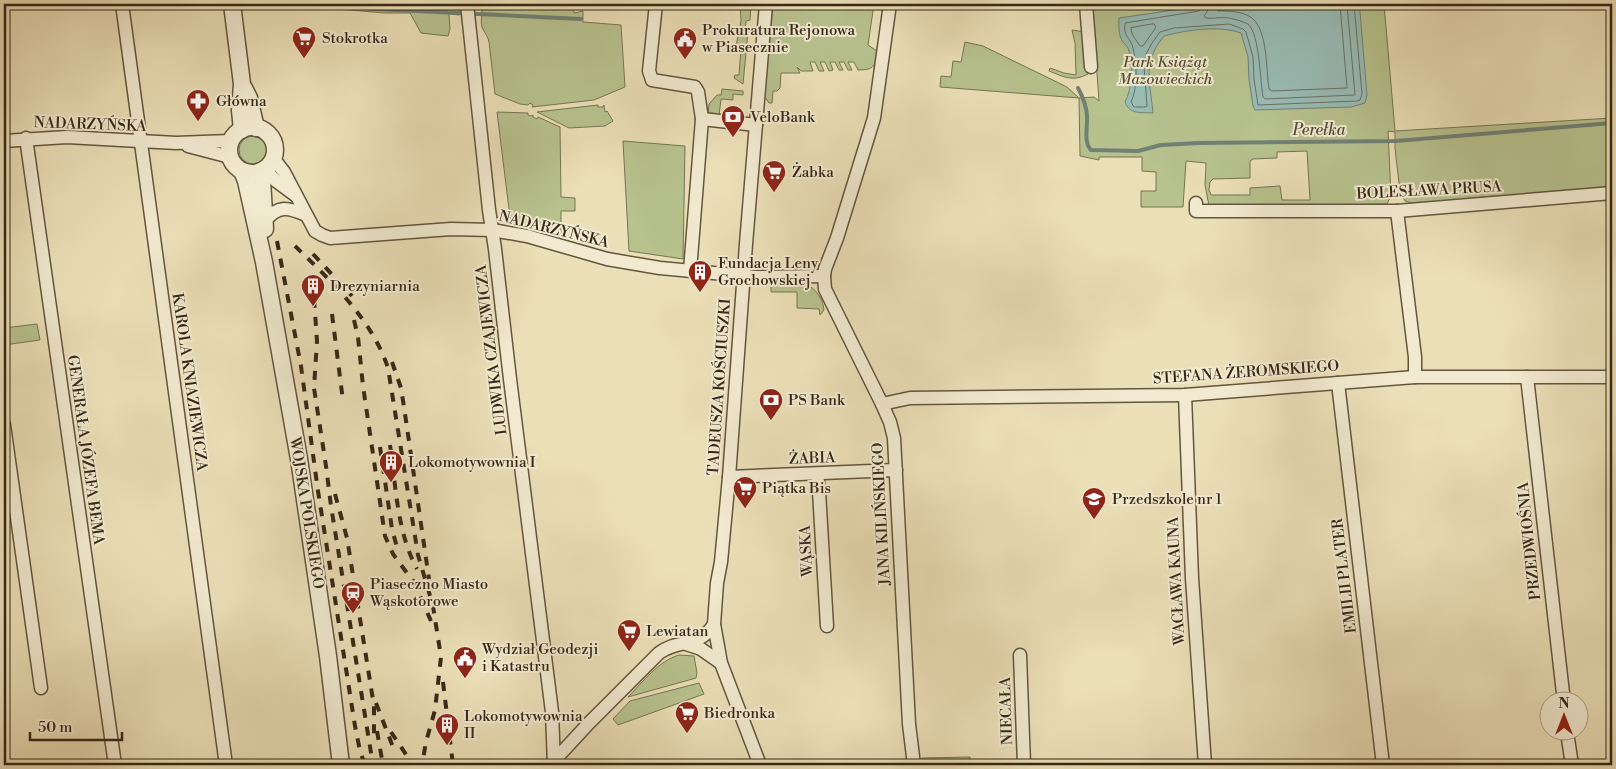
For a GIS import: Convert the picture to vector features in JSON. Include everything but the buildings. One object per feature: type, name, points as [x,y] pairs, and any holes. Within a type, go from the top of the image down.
[{"type":"street","name":"KAROLA KNIAZIEWICZA","points":[[122,4],[226,765]]},
{"type":"street","points":[[232,4],[242,84],[240,110],[249,129]]},
{"type":"street","name":"LUDWIKA CZAJEWICZA","points":[[467,4],[489,210],[552,712],[553,764]]},
{"type":"street","points":[[656,4],[649,71],[650,78],[652,80],[695,87],[698,92],[702,119],[690,271]]},
{"type":"street","name":"TADEUSZA KOŚCIUSZKI","points":[[760,765],[721,663],[714,624],[729,477],[743,275],[766,4]]},
{"type":"street","points":[[824,276],[874,118],[890,4]]},
{"type":"street","points":[[1086,4],[1092,67]]},
{"type":"street","points":[[702,119],[756,125]]},
{"type":"street","points":[[249,129],[264,131],[270,136],[275,151],[269,164],[254,173],[236,168],[230,149],[235,135],[249,129]]},
{"type":"street","name":"NADARZYŃSKA","points":[[4,141],[26,138],[67,137],[230,149]]},
{"type":"street","name":"GENERAŁA JÓZEFA BEMA","points":[[26,138],[115,765]]},
{"type":"street","name":"NADARZYŃSKA","points":[[269,164],[276,181],[297,196],[315,231],[322,236],[330,238],[451,229],[492,230],[527,236],[627,263],[756,277],[824,276]]},
{"type":"street","name":"WOJSKA POLSKIEGO","points":[[264,262],[265,221],[262,180],[269,164]]},
{"type":"street","name":"WOJSKA POLSKIEGO","points":[[242,171],[246,181],[264,262],[299,459],[328,656],[341,765]]},
{"type":"street","name":"BOLESŁAWA PRUSA","points":[[1196,203],[1196,211],[1397,211],[1612,194]]},
{"type":"street","points":[[265,221],[272,213],[280,209],[292,209],[306,216]]},
{"type":"street","points":[[1397,211],[1415,357],[1415,377]]},
{"type":"street","name":"JANA KILIŃSKIEGO","points":[[824,276],[825,289],[882,404],[890,422],[894,438],[909,724],[914,765]]},
{"type":"street","name":"STEFANA ŻEROMSKIEGO","points":[[882,404],[910,398],[1185,395],[1415,377],[1612,378]]},
{"type":"street","name":"PRZEDWIOŚNIA","points":[[1527,377],[1563,692]]},
{"type":"street","name":"EMILII PLATER","points":[[1338,383],[1383,765]]},
{"type":"street","name":"WACŁAWA KAUNA","points":[[1185,395],[1192,578],[1204,765]]},
{"type":"street","points":[[4,425],[41,688]]},
{"type":"street","name":"ŻABIA","points":[[729,477],[896,470]]},
{"type":"street","name":"WĄSKA","points":[[817,474],[827,626]]},
{"type":"street","points":[[553,764],[659,653],[672,646],[699,640],[710,632],[714,624]]},
{"type":"street","points":[[686,644],[701,649],[721,663]]},
{"type":"street","name":"NIECAŁA","points":[[1020,655],[1024,765]]},
{"type":"street","points":[[1568,742],[1571,765]]},
{"type":"green space","points":[[298,4],[448,4],[447,8],[459,7],[459,15],[449,14],[450,29],[448,36],[421,33],[410,13],[384,13]]},
{"type":"green space","points":[[478,4],[573,4],[574,13],[583,11],[583,22],[621,25],[625,87],[594,100],[532,107],[533,105],[530,103],[528,105],[520,104],[495,94],[489,42],[482,27],[482,11]]},
{"type":"green space","points":[[740,4],[751,4],[750,20],[746,21],[745,31],[748,32],[743,84],[734,78],[735,75],[739,75],[741,48],[736,46],[741,21]]},
{"type":"green space","points":[[773,4],[874,4],[868,45],[877,51],[873,66],[868,69],[858,70],[854,62],[848,62],[852,70],[848,70],[844,62],[839,62],[843,70],[839,70],[835,62],[830,62],[833,70],[829,71],[825,62],[820,62],[824,71],[819,71],[815,62],[810,62],[813,71],[801,71],[797,67],[800,73],[781,73],[780,88],[777,91],[773,91],[772,103],[769,103],[764,96]]},
{"type":"green space","name":"Park Książąt Mazowieckich","points":[[1092,4],[1384,4],[1395,131],[1612,118],[1612,188],[1415,204],[1405,201],[1400,192],[1395,132],[1388,131],[1391,196],[1387,204],[1209,206],[1205,185],[1206,163],[1186,161],[1183,207],[1141,207],[1141,191],[1156,191],[1156,172],[1142,171],[1142,157],[1099,157],[1099,160],[1080,156],[1079,98],[1094,97],[1099,101]],"holes":[[[1307,151],[1310,200],[1282,200],[1280,186],[1250,188],[1250,195],[1211,195],[1209,190],[1210,182],[1213,179],[1250,178],[1250,161],[1253,159],[1277,158],[1277,152]]]},
{"type":"green space","points":[[1072,30],[1085,32],[1089,70],[1088,74],[1078,78],[1064,77],[1049,71],[1050,68],[1076,75],[1075,43]]},
{"type":"green space","points":[[965,42],[983,46],[1067,87],[1079,98],[940,87],[941,76],[951,77],[953,61],[961,62]]},
{"type":"green space","points":[[722,89],[743,91],[743,95],[733,94],[733,100],[721,99],[719,116],[708,115],[709,104],[717,95],[721,95]]},
{"type":"green space","points":[[598,105],[598,107],[603,107],[604,105],[605,112],[607,111],[613,121],[605,126],[569,128],[537,112]]},
{"type":"green space","points":[[497,112],[528,113],[528,115],[533,115],[537,119],[538,117],[560,127],[561,197],[575,198],[575,211],[561,211],[561,234],[512,221]]},
{"type":"green space","points":[[253,136],[263,140],[267,150],[263,160],[253,164],[243,160],[239,150],[243,140]]},
{"type":"green space","points":[[623,141],[685,146],[683,259],[629,251]]},
{"type":"green space","points":[[771,284],[805,284],[818,294],[824,310],[820,315],[819,309],[797,308],[797,292],[771,292]]},
{"type":"green space","points":[[37,324],[40,340],[4,345],[4,328]]},
{"type":"green space","points":[[679,655],[694,656],[696,678],[628,697],[664,662]]},
{"type":"green space","points":[[699,683],[704,694],[618,725],[613,719],[630,701]]},
{"type":"green space","points":[[970,757],[970,765],[923,765],[922,758]]},
{"type":"water","points":[[1215,4],[1358,4],[1367,95],[1365,103],[1351,107],[1255,110],[1249,79],[1248,57],[1241,33],[1213,29],[1193,30],[1164,36],[1157,46],[1150,64],[1149,81],[1153,113],[1136,112],[1130,109],[1125,102],[1131,83],[1132,68],[1128,48],[1120,36],[1119,18]]},
{"type":"waterway","name":"Perełka","points":[[341,4],[374,9],[581,19]]},
{"type":"waterway","name":"Perełka","points":[[1078,88],[1086,108],[1086,138],[1091,150],[1138,151],[1161,145],[1199,143],[1396,141],[1612,123]]},
{"type":"railway","points":[[277,241],[301,366],[318,491],[355,726],[365,765]]},
{"type":"railway","points":[[295,246],[349,301],[372,333],[388,368],[418,555],[433,606],[441,657],[435,710],[422,765]]},
{"type":"railway","points":[[313,254],[352,296]]},
{"type":"railway","points":[[314,299],[317,341],[314,388],[373,765]]},
{"type":"railway","points":[[332,314],[343,401]]},
{"type":"railway","points":[[354,320],[358,337],[363,386],[385,536],[393,554],[415,584]]},
{"type":"railway","points":[[392,362],[401,388],[429,579]]},
{"type":"railway","points":[[390,445],[401,525],[410,555],[417,569]]},
{"type":"railway","points":[[380,447],[392,529],[398,551]]},
{"type":"railway","points":[[335,494],[347,538],[374,706],[374,740]]},
{"type":"railway","points":[[413,580],[431,621]]},
{"type":"railway","points":[[443,682],[453,765]]},
{"type":"railway","points":[[376,703],[393,747]]},
{"type":"railway","points":[[377,731],[383,765]]},
{"type":"railway","points":[[391,732],[413,765]]},
{"type":"place","name":"Stokrotka","points":[[304,59]]},
{"type":"place","name":"Prokuratura Rejonowa w Piasecznie","points":[[685,60]]},
{"type":"place","name":"Główna","points":[[198,122]]},
{"type":"place","name":"VeloBank","points":[[733,138]]},
{"type":"place","name":"Żabka","points":[[774,193]]},
{"type":"place","name":"Fundacja Leny Grochowskiej","points":[[700,293]]},
{"type":"place","name":"Drezyniarnia","points":[[313,307]]},
{"type":"place","name":"PS Bank","points":[[771,421]]},
{"type":"place","name":"Lokomotywownia I","points":[[391,483]]},
{"type":"place","name":"Piątka Bis","points":[[745,509]]},
{"type":"place","name":"Przedszkole nr 1","points":[[1094,520]]},
{"type":"place","name":"Piaseczno Miasto Wąskotorowe","points":[[353,614]]},
{"type":"place","name":"Lewiatan","points":[[629,652]]},
{"type":"place","name":"Wydział Geodezji i Katastru","points":[[465,679]]},
{"type":"place","name":"Biedronka","points":[[687,734]]},
{"type":"place","name":"Lokomotywownia II","points":[[447,746]]}]
